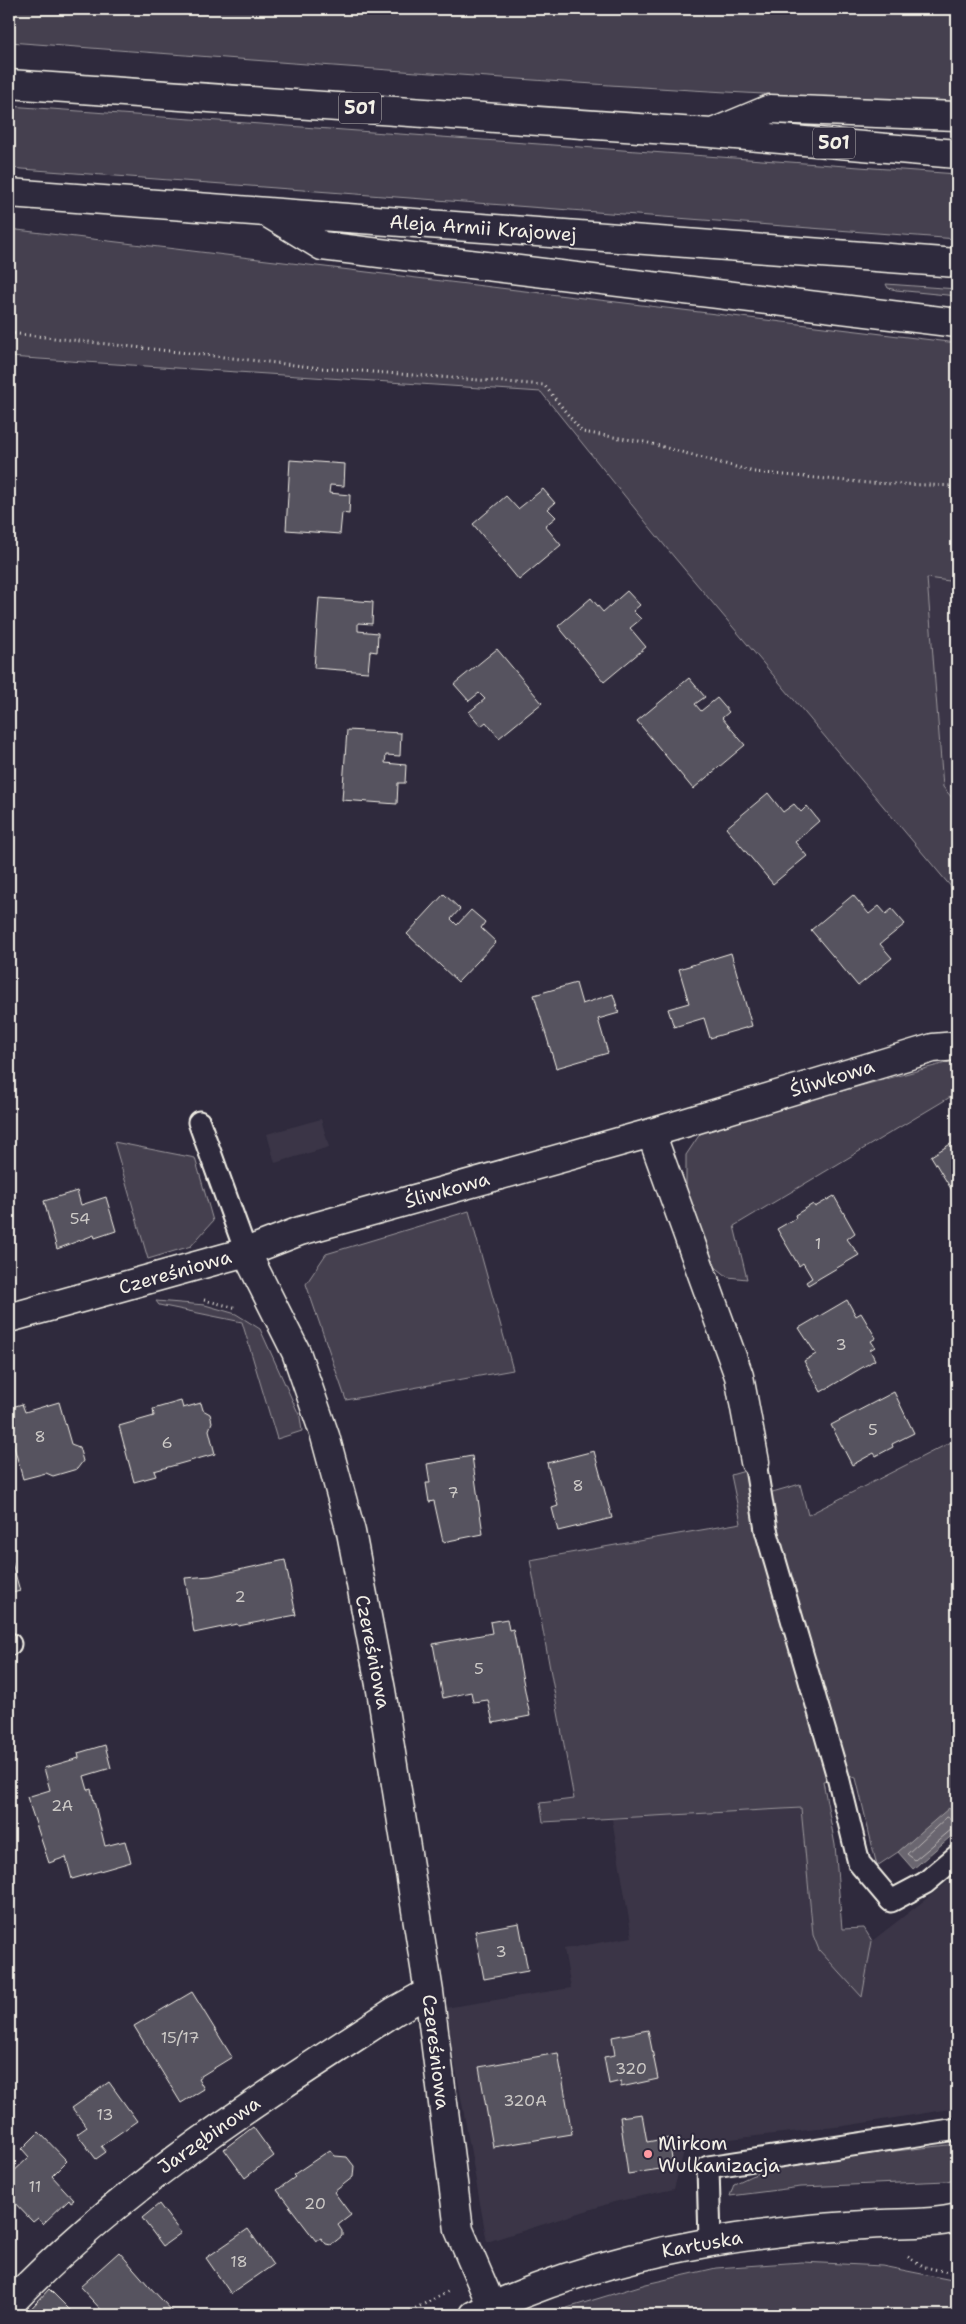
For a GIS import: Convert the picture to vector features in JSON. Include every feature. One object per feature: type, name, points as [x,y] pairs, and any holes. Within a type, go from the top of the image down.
[{"type":"street","name":"501","points":[[9,84],[711,133],[957,154]]},
{"type":"street","points":[[711,133],[770,109],[957,116]]},
{"type":"street","name":"Aleja Armii Krajowej","points":[[9,193],[957,263]]},
{"type":"street","points":[[268,212],[322,246],[957,323]]},
{"type":"street","name":"Śliwkowa","points":[[246,1252],[300,1231],[651,1132],[933,1048],[957,1046]]},
{"type":"street","points":[[651,1132],[740,1376],[755,1462]]},
{"type":"street","name":"Czereśniowa","points":[[9,1318],[246,1252],[296,1352],[325,1436],[351,1532],[381,1690],[429,1992],[459,2230],[483,2311]]},
{"type":"street","name":"Jarzębinowa","points":[[9,2305],[76,2239],[135,2188],[241,2111],[394,2011],[429,1992]]},
{"type":"street","name":"Kartuska","points":[[483,2311],[563,2279],[631,2258],[710,2241],[756,2234],[854,2225],[952,2222]]},
{"type":"lane","points":[[200,1122],[246,1252]]},
{"type":"lane","points":[[755,1462],[766,1530],[838,1776],[859,1862],[891,1901],[925,1883],[957,1856]]},
{"type":"lane","points":[[710,2241],[708,2167],[957,2129]]},
{"type":"path","points":[[9,333],[321,368],[544,386],[582,432],[645,442],[754,472],[868,483],[957,486]]},
{"type":"path","points":[[199,1298],[243,1312]]},
{"type":"shaded area","points":[[9,9],[957,9],[957,103],[720,92],[9,42]]},
{"type":"shaded area","points":[[9,106],[957,174],[957,239],[9,168]]},
{"type":"shaded area","points":[[9,229],[957,343],[957,582],[927,578],[943,787],[957,804],[957,894],[669,551],[541,392],[9,357]]},
{"type":"shaded area","points":[[886,284],[957,289],[957,296],[896,290],[888,288]]},
{"type":"shaded area","points":[[927,577],[957,582],[957,804],[943,787]]},
{"type":"shaded area","points":[[957,1060],[957,1093],[734,1226],[747,1279],[728,1277],[713,1265],[686,1188],[686,1155],[704,1128]]},
{"type":"shaded area","points":[[321,1119],[329,1147],[275,1163],[267,1134]]},
{"type":"shaded area","points":[[114,1142],[195,1158],[213,1221],[191,1246],[148,1259]]},
{"type":"shaded area","points":[[469,1211],[513,1370],[346,1400],[306,1284],[326,1254]]},
{"type":"shaded area","points":[[156,1301],[205,1305],[236,1314],[260,1329],[300,1417],[302,1431],[277,1439],[242,1322],[159,1305]]},
{"type":"shaded area","points":[[957,1439],[957,1818],[949,1809],[898,1852],[877,1866],[856,1778],[848,1776],[774,1528],[769,1493],[800,1484],[808,1515]]},
{"type":"shaded area","points":[[745,1471],[756,1532],[828,1780],[823,1781],[835,1845],[842,1929],[864,1928],[872,1941],[862,1997],[819,1950],[813,1935],[801,1808],[543,1822],[540,1803],[574,1799],[530,1560],[741,1523],[731,1475]]},
{"type":"shaded area","points":[[801,1808],[813,1935],[861,1996],[872,1941],[957,1875],[957,2108],[844,2126],[686,2144],[674,2189],[614,2202],[487,2242],[445,2008],[571,1988],[564,1949],[632,1937],[612,1819]]},
{"type":"shaded area","points":[[957,2144],[957,2178],[947,2181],[801,2187],[730,2196],[734,2184],[789,2163]]},
{"type":"shaded area","points":[[802,2262],[882,2266],[957,2281],[957,2315],[544,2315],[646,2284],[716,2268]]},
{"type":"water","points":[[949,1808],[957,1818],[957,1831],[913,1869],[898,1852]]},
{"type":"building","points":[[290,460],[345,464],[344,486],[330,485],[329,493],[350,495],[349,514],[342,513],[340,534],[286,530]]},
{"type":"building","points":[[543,489],[555,503],[548,509],[556,517],[545,526],[561,545],[519,580],[473,524],[506,496],[518,509]]},
{"type":"building","points":[[627,591],[640,605],[633,611],[641,619],[630,628],[646,647],[604,682],[558,626],[591,598],[603,612]]},
{"type":"building","points":[[319,598],[373,602],[372,624],[358,623],[358,631],[378,633],[377,652],[370,651],[368,672],[314,668]]},
{"type":"building","points":[[497,649],[542,703],[499,738],[486,722],[481,726],[469,712],[485,699],[479,693],[469,701],[454,684]]},
{"type":"building","points":[[689,678],[705,697],[695,704],[701,711],[717,698],[729,712],[722,718],[745,745],[693,789],[637,721]]},
{"type":"building","points":[[347,730],[401,733],[400,756],[386,755],[385,763],[406,765],[405,783],[398,783],[397,804],[342,800]]},
{"type":"building","points":[[768,793],[783,812],[794,804],[801,812],[807,806],[819,821],[795,842],[807,856],[773,884],[726,828]]},
{"type":"building","points":[[444,894],[460,909],[451,919],[457,925],[471,910],[485,922],[481,928],[496,942],[458,982],[407,934]]},
{"type":"building","points":[[853,895],[869,914],[879,906],[886,914],[892,909],[905,924],[880,944],[892,958],[858,986],[811,930]]},
{"type":"building","points":[[731,953],[752,1026],[710,1038],[704,1018],[674,1027],[668,1009],[689,1003],[679,969]]},
{"type":"building","points":[[576,983],[582,1004],[613,994],[619,1013],[598,1019],[608,1053],[556,1068],[534,995]]},
{"type":"building","points":[[957,1140],[957,1190],[953,1192],[931,1156]]},
{"type":"building","points":[[77,1191],[81,1205],[106,1197],[116,1231],[95,1238],[94,1235],[57,1249],[44,1201]]},
{"type":"building","points":[[834,1196],[855,1233],[847,1239],[859,1255],[808,1285],[806,1282],[812,1278],[803,1263],[799,1266],[777,1229],[796,1218],[795,1215],[813,1204],[815,1207]]},
{"type":"building","points":[[847,1300],[856,1316],[861,1313],[876,1338],[871,1341],[875,1347],[870,1350],[875,1360],[821,1392],[804,1361],[816,1354],[799,1328]]},
{"type":"building","points":[[894,1392],[914,1433],[892,1444],[893,1447],[876,1456],[874,1453],[852,1465],[831,1425]]},
{"type":"building","points":[[181,1401],[183,1408],[201,1403],[203,1410],[210,1414],[212,1422],[209,1430],[215,1454],[154,1471],[156,1476],[134,1482],[119,1426],[154,1416],[153,1409]]},
{"type":"building","points":[[59,1402],[71,1444],[79,1447],[83,1461],[77,1469],[53,1476],[46,1473],[23,1479],[9,1429],[9,1408],[22,1404],[25,1412]]},
{"type":"building","points":[[594,1451],[612,1518],[558,1531],[552,1508],[558,1506],[547,1463]]},
{"type":"building","points":[[472,1456],[483,1534],[443,1542],[434,1501],[429,1502],[426,1483],[430,1483],[427,1464]]},
{"type":"building","points":[[9,1552],[20,1591],[9,1594]]},
{"type":"building","points":[[285,1560],[296,1615],[194,1633],[185,1578],[211,1576]]},
{"type":"building","points":[[507,1619],[509,1630],[513,1629],[530,1716],[493,1723],[488,1700],[473,1702],[471,1692],[443,1698],[433,1644],[492,1633],[490,1622]]},
{"type":"building","points":[[105,1745],[111,1768],[84,1776],[88,1790],[91,1789],[105,1846],[125,1841],[131,1862],[72,1879],[66,1857],[49,1863],[27,1797],[50,1790],[44,1768],[79,1758],[78,1753]]},
{"type":"building","points":[[519,1923],[528,1971],[484,1979],[475,1931]]},
{"type":"building","points":[[192,1992],[232,2057],[198,2078],[204,2089],[181,2103],[134,2026]]},
{"type":"building","points":[[648,2030],[658,2079],[621,2087],[621,2081],[609,2084],[604,2057],[615,2055],[612,2037]]},
{"type":"building","points":[[558,2053],[572,2134],[493,2147],[479,2067]]},
{"type":"building","points":[[109,2082],[137,2121],[101,2146],[106,2152],[96,2159],[77,2134],[87,2127],[72,2108]]},
{"type":"building","name":"Mirkom Wulkanizacja","points":[[642,2114],[647,2142],[669,2138],[673,2167],[628,2174],[620,2117]]},
{"type":"building","points":[[253,2127],[274,2156],[245,2178],[224,2149]]},
{"type":"building","points":[[39,2132],[67,2161],[52,2176],[74,2200],[71,2202],[69,2199],[43,2224],[38,2218],[33,2222],[9,2197],[9,2176],[29,2157],[22,2149]]},
{"type":"building","points":[[330,2150],[335,2156],[347,2157],[354,2166],[353,2177],[334,2192],[351,2215],[338,2225],[342,2231],[342,2236],[331,2245],[326,2244],[321,2238],[316,2241],[277,2190],[295,2177],[293,2175]]},
{"type":"building","points":[[159,2204],[181,2233],[163,2246],[142,2218]]},
{"type":"building","points":[[248,2229],[273,2265],[231,2294],[206,2258]]},
{"type":"building","points":[[119,2252],[176,2315],[106,2315],[80,2287]]},
{"type":"building","points":[[49,2289],[75,2315],[25,2315]]},
{"type":"place","name":"Mirkom Wulkanizacja","points":[[648,2154]]}]
